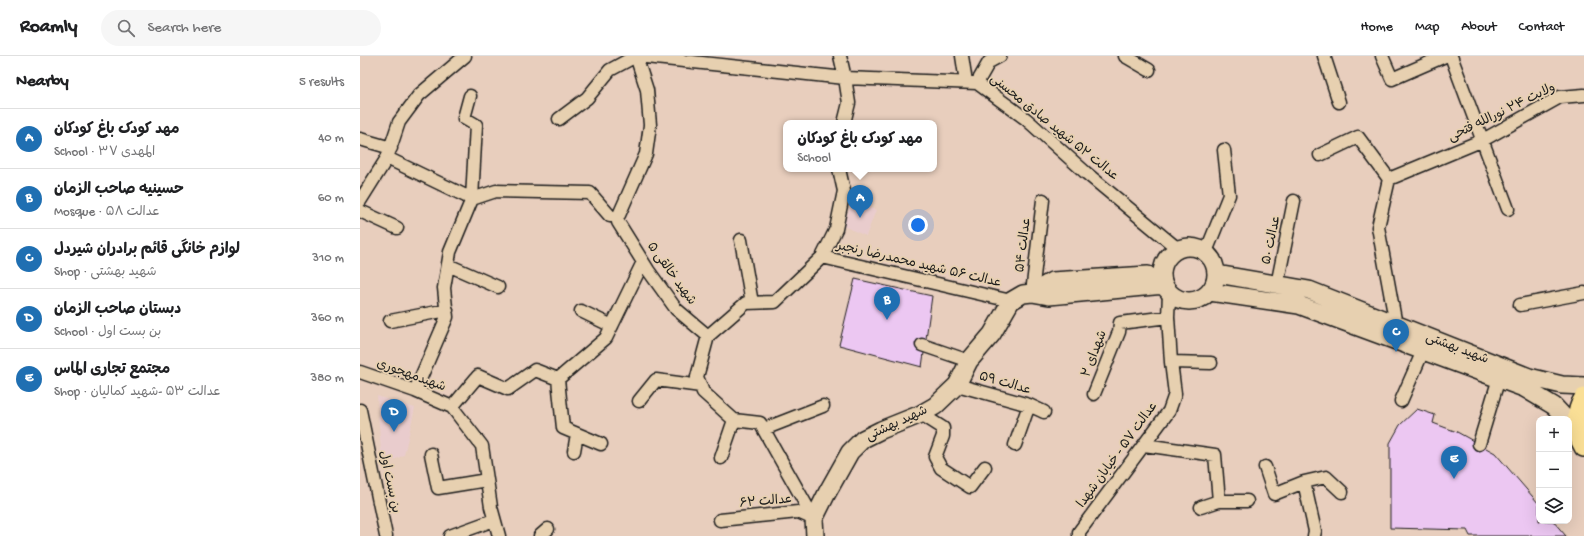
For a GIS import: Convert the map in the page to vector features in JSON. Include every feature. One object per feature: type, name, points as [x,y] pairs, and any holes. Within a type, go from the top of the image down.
[{"type":"main road","points":[[1192,246],[1206,252],[1212,258],[1216,266],[1217,274],[1215,284],[1210,292],[1202,298],[1194,301],[1185,301],[1176,298],[1165,284],[1163,264],[1166,259],[1178,249],[1192,246]]},
{"type":"main road","name":"شهید بهشتی","points":[[1217,274],[1309,290],[1529,377],[1562,385],[1584,386]]},
{"type":"main road","points":[[1011,301],[1023,294],[1032,293],[1052,281],[1165,284]]},
{"type":"main road","name":"شهید بهشتی","points":[[1210,292],[1299,305],[1499,378],[1524,388],[1554,406],[1574,430]]},
{"type":"main road","name":"شهید بهشتی","points":[[814,528],[837,475],[850,452],[863,439],[921,414],[935,406],[957,385],[969,361],[992,334],[1011,301]]},
{"type":"main road","points":[[1574,430],[1577,416],[1584,398]]},
{"type":"street","points":[[362,194],[389,153],[399,122],[419,95],[465,56]]},
{"type":"street","points":[[615,218],[646,154],[650,125],[647,90],[636,56]]},
{"type":"street","points":[[559,119],[587,98],[610,70],[636,56],[845,78],[971,82],[989,62],[1000,56]]},
{"type":"street","points":[[840,56],[849,103],[845,120]]},
{"type":"street","points":[[962,56],[971,82]]},
{"type":"street","points":[[1125,56],[1149,70]]},
{"type":"street","points":[[1324,56],[1339,102]]},
{"type":"street","points":[[1382,56],[1392,79],[1445,56]]},
{"type":"street","points":[[1451,56],[1508,209]]},
{"type":"street","name":"عدالت ۵۲ شهید صادق محسنی","points":[[971,82],[1026,119],[1085,172],[1178,249]]},
{"type":"street","name":"ولایت ۲۴ نورالله فتحی","points":[[1389,179],[1483,140],[1560,97],[1584,95]]},
{"type":"street","points":[[415,391],[448,317],[444,288],[450,252],[472,199],[476,125],[464,118],[470,96]]},
{"type":"street","points":[[1320,154],[1358,137],[1389,179],[1378,227],[1396,325]]},
{"type":"street","points":[[360,139],[389,153],[472,199]]},
{"type":"street","points":[[1206,252],[1230,195],[1224,150]]},
{"type":"street","points":[[814,528],[764,428],[760,423],[734,420],[703,392],[697,377],[708,336],[746,303],[775,302],[822,257],[836,229],[844,191],[840,172]]},
{"type":"street","name":"شهید خالقی ۵","points":[[472,199],[496,191],[590,193],[615,218],[643,262],[676,309],[708,336]]},
{"type":"street","name":"عدالت ۵۴","points":[[1032,293],[1043,200]]},
{"type":"street","name":"عدالت ۵۰","points":[[1277,285],[1294,201]]},
{"type":"street","points":[[360,211],[397,228]]},
{"type":"street","points":[[741,240],[752,303]]},
{"type":"street","name":"عدالت ۵۶ شهید محمدرضا رنجبر","points":[[822,257],[1011,301]]},
{"type":"street","points":[[558,379],[606,338],[643,262]]},
{"type":"street","points":[[448,264],[498,287]]},
{"type":"street","name":"عدالت ۵۷ - خیابان شهدا","points":[[1079,536],[1079,532],[1169,411],[1176,394],[1171,362],[1165,284]]},
{"type":"street","points":[[1520,305],[1584,293]]},
{"type":"street","points":[[390,321],[447,310]]},
{"type":"street","points":[[581,311],[612,326]]},
{"type":"street","name":"شهدای ۲","points":[[1094,394],[1120,332],[1120,323],[1168,317]]},
{"type":"street","points":[[922,345],[969,361]]},
{"type":"street","points":[[1401,401],[1423,351]]},
{"type":"street","points":[[1171,362],[1211,363]]},
{"type":"street","points":[[499,536],[491,507],[482,446],[452,407],[478,376],[508,388],[535,370],[558,379]]},
{"type":"street","name":"شهیدمهجوری","points":[[360,372],[415,391],[452,407]]},
{"type":"street","points":[[1480,444],[1499,378]]},
{"type":"street","points":[[558,379],[563,428],[601,444]]},
{"type":"street","points":[[639,401],[656,380],[701,386]]},
{"type":"street","name":"عدالت ۵۹","points":[[957,385],[1029,406],[1044,412]]},
{"type":"street","points":[[764,428],[823,406]]},
{"type":"street","points":[[1014,445],[1029,406]]},
{"type":"street","name":"بن بست اول","points":[[360,410],[363,444],[386,536]]},
{"type":"street","points":[[921,414],[943,428],[943,436],[935,457],[941,468],[970,487],[985,467]]},
{"type":"street","points":[[721,458],[734,420]]},
{"type":"street","points":[[574,451],[577,434]]},
{"type":"street","points":[[1144,445],[1215,454],[1220,501]]},
{"type":"street","points":[[431,454],[438,488],[486,480]]},
{"type":"street","points":[[1266,467],[1274,494],[1304,482],[1326,477],[1342,492]]},
{"type":"street","points":[[1304,482],[1315,531],[1314,536]]},
{"type":"street","points":[[1201,507],[1220,501],[1247,501]]},
{"type":"street","name":"عدالت ۶۲","points":[[720,520],[798,512],[814,528]]},
{"type":"street","points":[[450,536],[494,520]]},
{"type":"shaded area","points":[[852,202],[876,210],[866,236],[843,226]]},
{"type":"shaded area","points":[[377,396],[415,408],[404,455],[382,466]]},
{"type":"building","points":[[855,279],[932,296],[922,367],[839,345]]},
{"type":"building","points":[[1417,409],[1435,415],[1433,423],[1457,432],[1495,453],[1536,501],[1536,524],[1556,524],[1566,536],[1470,536],[1467,530],[1390,528],[1390,443],[1400,425]]},
{"type":"place","name":"مهد کودک باغ کودکان","points":[[860,218]]},
{"type":"place","name":"حسینیه صاحب الزمان","points":[[887,320]]},
{"type":"place","name":"لوازم خانگی قائم برادران شیردل","points":[[1396,352]]},
{"type":"place","name":"دبستان صاحب الزمان","points":[[394,432]]},
{"type":"place","name":"مجتمع تجاری الماس","points":[[1454,479]]}]
